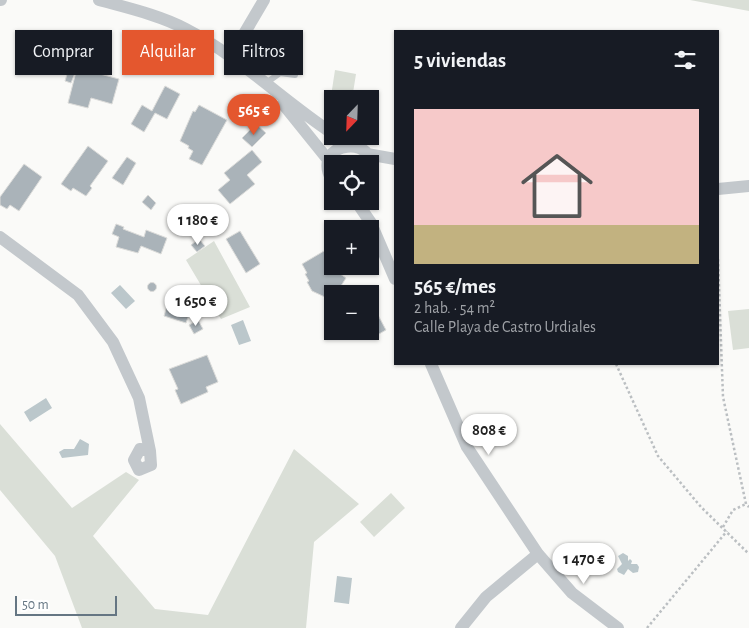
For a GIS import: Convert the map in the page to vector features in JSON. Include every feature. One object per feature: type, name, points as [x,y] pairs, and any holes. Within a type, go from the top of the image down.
[{"type":"street","points":[[99,0],[140,11],[185,28],[224,52]]},
{"type":"street","points":[[246,30],[264,0]]},
{"type":"street","points":[[256,75],[324,128]]},
{"type":"street","points":[[266,83],[324,155]]},
{"type":"street","points":[[333,155],[337,150],[351,146],[358,147],[367,154],[394,159]]},
{"type":"street","points":[[379,169],[394,164]]},
{"type":"street","points":[[719,189],[749,186]]},
{"type":"street","points":[[365,210],[394,277]]},
{"type":"street","points":[[0,237],[78,295],[112,342],[139,398],[150,451]]},
{"type":"street","points":[[431,365],[466,447],[538,554],[572,593],[618,628]]},
{"type":"street","points":[[461,628],[486,596],[538,554]]},
{"type":"lane","points":[[266,83],[277,75]]},
{"type":"path","points":[[719,287],[723,397],[746,504],[749,507]]},
{"type":"path","points":[[616,365],[658,456],[701,507],[749,554]]},
{"type":"path","points":[[723,527],[733,510],[746,504]]},
{"type":"path","points":[[647,628],[727,532]]},
{"type":"shaded area","points":[[690,0],[749,0],[749,11]]},
{"type":"shaded area","points":[[335,70],[356,74],[353,90],[332,90]]},
{"type":"shaded area","points":[[214,241],[250,307],[221,319],[186,260]]},
{"type":"shaded area","points":[[120,285],[135,301],[126,309],[111,293]]},
{"type":"shaded area","points":[[749,309],[749,348],[733,350],[728,311]]},
{"type":"shaded area","points":[[243,320],[251,341],[239,345],[231,325]]},
{"type":"shaded area","points":[[46,398],[52,408],[30,422],[24,412]]},
{"type":"shaded area","points":[[0,424],[72,508],[126,472],[139,480],[93,536],[155,609],[208,615],[294,449],[359,504],[314,542],[306,628],[82,628],[55,556],[0,490]]},
{"type":"shaded area","points":[[80,439],[89,444],[88,455],[62,458],[59,452],[64,449],[74,449]]},
{"type":"shaded area","points":[[391,493],[405,508],[374,537],[360,522]]},
{"type":"shaded area","points":[[623,553],[628,556],[628,561],[630,559],[632,561],[631,564],[637,564],[639,567],[638,572],[633,573],[628,569],[624,575],[618,572],[617,569],[622,564],[618,556]]},
{"type":"shaded area","points":[[337,576],[352,578],[349,604],[334,602]]},
{"type":"building","points":[[67,75],[74,75],[71,83],[65,81]]},
{"type":"building","points":[[75,75],[104,75],[119,79],[112,104],[91,98],[88,108],[68,103]]},
{"type":"building","points":[[165,86],[180,94],[167,119],[155,113],[144,132],[131,124],[142,105],[152,111]]},
{"type":"building","points":[[199,105],[227,120],[202,165],[189,159],[193,151],[188,148],[189,146],[180,141],[193,111],[195,112]]},
{"type":"building","points":[[256,124],[266,133],[252,147],[242,138]]},
{"type":"building","points":[[88,146],[108,161],[90,186],[92,188],[86,196],[73,188],[71,191],[61,184]]},
{"type":"building","points":[[252,150],[262,162],[247,175],[255,184],[230,204],[218,190],[230,180],[224,173]]},
{"type":"building","points":[[127,157],[136,163],[123,185],[112,178]]},
{"type":"building","points":[[24,164],[42,177],[19,211],[10,205],[7,209],[0,205],[0,197]]},
{"type":"building","points":[[148,195],[156,203],[151,210],[142,202]]},
{"type":"building","points":[[116,224],[124,227],[123,229],[144,237],[146,230],[167,238],[161,254],[141,246],[138,253],[116,247],[119,237],[112,234]]},
{"type":"building","points":[[240,231],[260,264],[246,273],[226,239]]},
{"type":"building","points":[[199,239],[205,246],[197,252],[191,245]]},
{"type":"building","points":[[324,251],[324,275],[342,275],[346,278],[342,285],[324,285],[324,297],[312,291],[307,282],[309,281],[305,274],[307,273],[302,264]]},
{"type":"building","points":[[152,282],[157,287],[152,292],[147,287]]},
{"type":"building","points":[[168,302],[191,309],[186,323],[164,316]]},
{"type":"building","points":[[379,317],[386,330],[379,334]]},
{"type":"building","points":[[198,320],[203,329],[194,334],[189,325]]},
{"type":"building","points":[[207,355],[218,382],[206,387],[208,392],[181,404],[175,390],[178,389],[169,369]]}]
